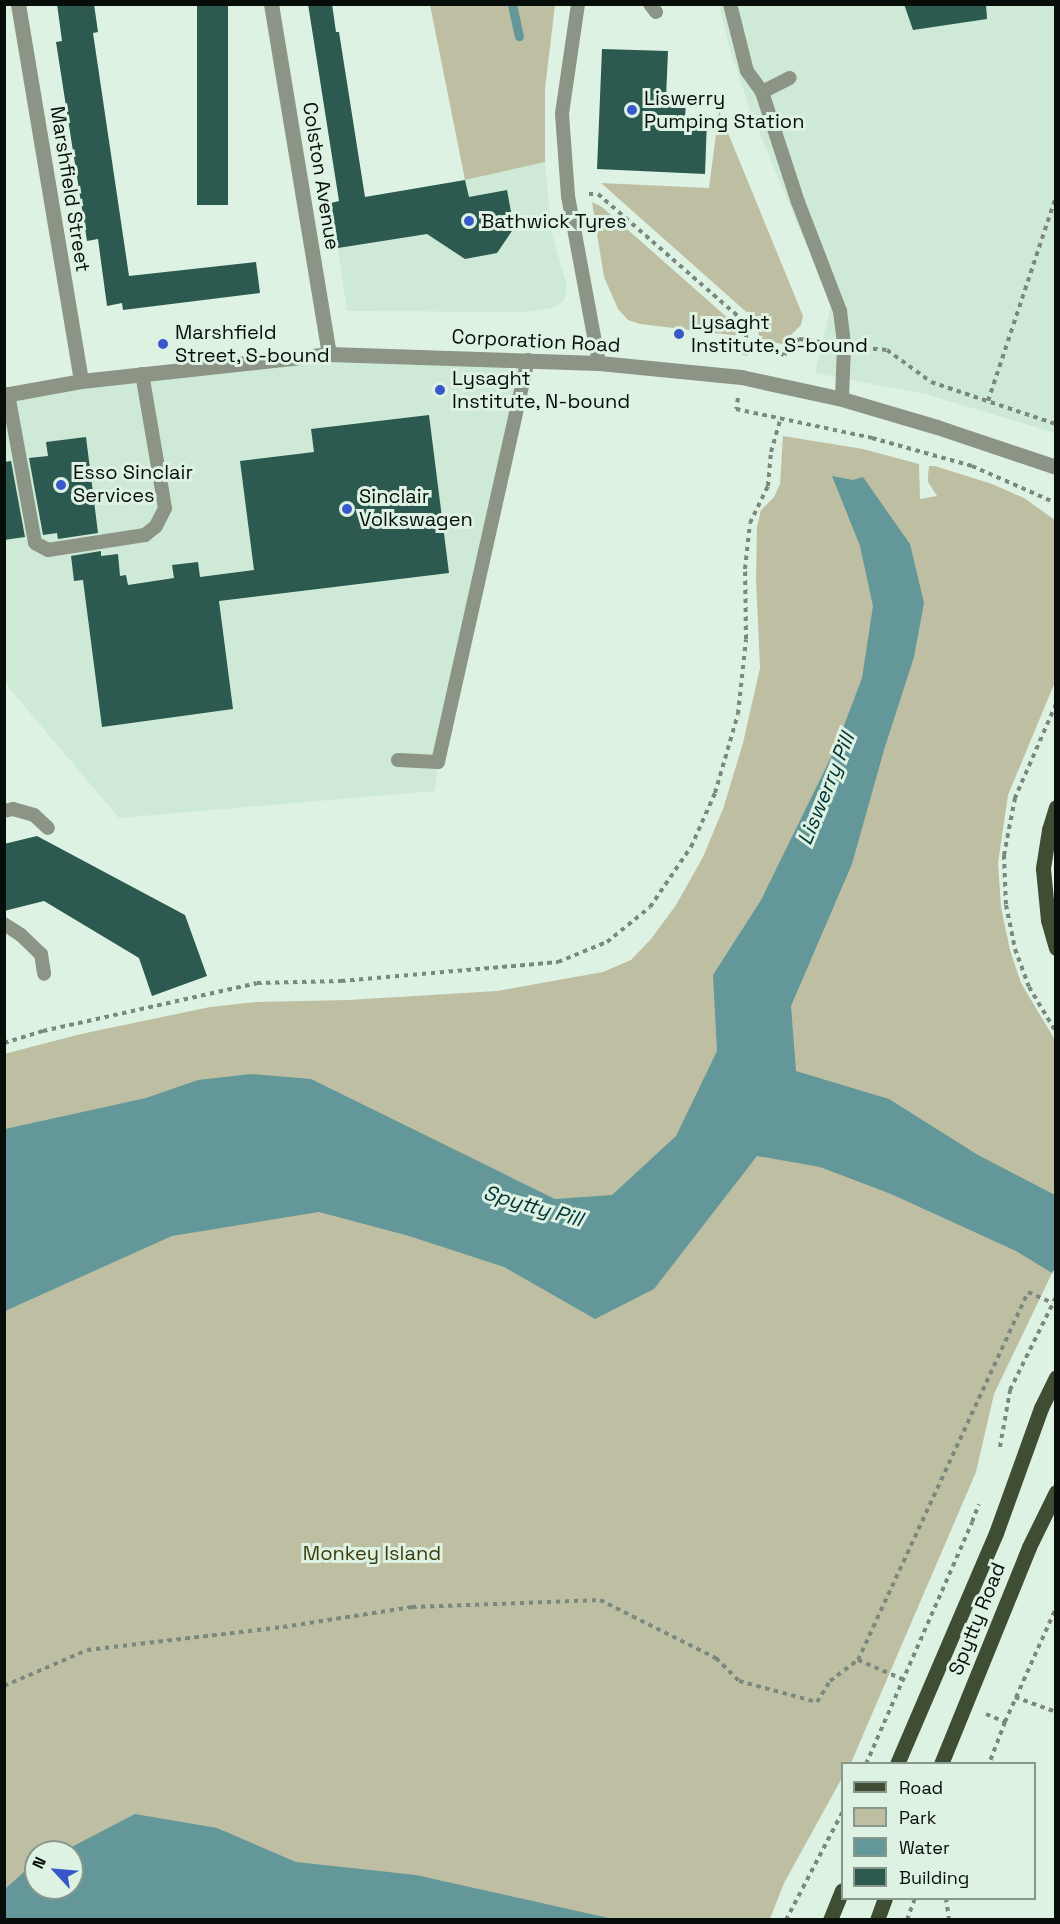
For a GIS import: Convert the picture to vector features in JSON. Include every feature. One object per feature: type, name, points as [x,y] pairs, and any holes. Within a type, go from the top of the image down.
[{"type":"main road","points":[[1056,807],[1048,830],[1043,869],[1048,920],[1056,948]]},
{"type":"main road","points":[[898,1762],[996,1533],[1041,1408],[1056,1377]]},
{"type":"main road","name":"Spytty Road","points":[[942,1762],[1029,1547],[1056,1492]]},
{"type":"main road","points":[[830,1920],[841,1894]]},
{"type":"main road","points":[[877,1919],[885,1900]]},
{"type":"street","name":"Marshfield Street","points":[[18,4],[81,381]]},
{"type":"street","name":"Colston Avenue","points":[[271,4],[329,354]]},
{"type":"street","name":"Corporation Road","points":[[6,395],[81,381],[329,354],[599,363],[702,372],[766,382],[842,399],[937,427],[1054,468]]},
{"type":"lane","points":[[578,4],[562,114],[568,196],[599,363]]},
{"type":"lane","points":[[730,4],[747,71],[762,92],[798,202],[840,311],[844,346],[842,399]]},
{"type":"lane","points":[[762,92],[790,78]]},
{"type":"lane","points":[[398,760],[438,762],[528,360]]},
{"type":"lane","points":[[6,395],[35,543],[48,550],[145,535],[156,526],[165,508],[142,374]]},
{"type":"lane","points":[[4,811],[13,808],[34,815],[48,828]]},
{"type":"lane","points":[[4,924],[21,935],[41,954],[44,974]]},
{"type":"path","points":[[568,196],[598,194],[747,324],[746,353]]},
{"type":"path","points":[[988,401],[1056,197]]},
{"type":"path","points":[[747,345],[784,355],[799,339],[807,340]]},
{"type":"path","points":[[877,349],[887,350],[931,382],[1056,424]]},
{"type":"path","points":[[736,406],[872,438],[972,466],[1056,503]]},
{"type":"path","points":[[4,1043],[43,1031],[257,983],[341,981],[535,965],[558,962],[607,942],[650,907],[691,847],[715,793],[738,714],[746,639],[745,569],[750,523],[768,486],[771,452],[781,417]]},
{"type":"path","points":[[4,1686],[87,1650],[283,1627],[412,1607],[600,1600],[716,1658],[740,1681],[817,1702],[830,1681],[858,1660],[1028,1292],[1053,1303]]},
{"type":"path","points":[[1000,1448],[1010,1390],[1056,1297]]},
{"type":"path","points":[[867,1762],[980,1501]]},
{"type":"path","points":[[1005,1722],[1056,1608]]},
{"type":"path","points":[[1015,1697],[1056,1712]]},
{"type":"path","points":[[786,1920],[841,1817]]},
{"type":"path","points":[[907,1920],[915,1900]]},
{"type":"path","points":[[946,1900],[949,1920]]},
{"type":"shaded area","points":[[719,5],[1055,5],[1055,433],[925,394],[815,373],[831,305],[750,110],[730,50]]},
{"type":"shaded area","points":[[545,162],[552,234],[567,286],[564,301],[553,308],[523,312],[347,311],[331,203],[465,180]]},
{"type":"shaded area","points":[[329,354],[528,360],[438,762],[435,791],[119,818],[9,688],[5,679],[4,395]]},
{"type":"green space","points":[[430,5],[555,5],[545,89],[545,162],[465,180]]},
{"type":"green space","points":[[719,111],[803,316],[801,325],[782,344],[761,340],[752,317],[601,183],[709,188]]},
{"type":"green space","points":[[592,202],[602,207],[738,327],[740,336],[640,324],[628,320],[618,309],[604,277]]},
{"type":"green space","name":"Monkey Island","points":[[783,436],[863,449],[919,464],[920,499],[937,496],[928,482],[929,466],[935,466],[992,484],[1024,498],[1055,520],[1055,682],[1008,795],[998,863],[1001,907],[1010,950],[1021,983],[1055,1040],[1055,1267],[994,1394],[976,1472],[851,1762],[841,1762],[841,1780],[784,1883],[770,1919],[5,1919],[4,1054],[81,1034],[210,1007],[256,1002],[348,1000],[497,991],[603,972],[631,960],[651,939],[676,905],[703,857],[723,809],[743,743],[760,668],[756,579],[757,527],[761,510],[774,497],[780,484]]},
{"type":"water","points":[[832,476],[853,480],[863,477],[910,544],[924,603],[914,657],[884,750],[852,864],[791,1006],[796,1071],[889,1099],[978,1155],[1055,1195],[1056,1267],[1052,1273],[1016,1251],[891,1194],[820,1167],[757,1156],[654,1289],[595,1319],[504,1267],[409,1236],[319,1212],[172,1236],[5,1311],[5,1129],[146,1098],[198,1080],[251,1074],[311,1079],[555,1199],[612,1195],[676,1136],[717,1051],[713,975],[761,900],[835,749],[862,678],[873,606],[860,546]]},
{"type":"water","points":[[135,1814],[217,1828],[296,1862],[416,1875],[613,1919],[5,1919],[5,1889],[24,1872],[24,1900],[84,1900],[84,1841]]},
{"type":"building","points":[[57,4],[94,4],[98,32],[93,33],[129,276],[256,262],[260,293],[123,310],[122,303],[107,306],[98,239],[87,241],[56,42],[62,41]]},
{"type":"building","points":[[197,4],[228,4],[228,205],[197,205]]},
{"type":"building","points":[[308,4],[332,4],[336,32],[339,32],[365,197],[465,180],[469,197],[507,190],[514,228],[497,253],[465,259],[427,234],[338,248],[331,203],[339,201]]},
{"type":"building","points":[[904,4],[986,4],[987,19],[913,30]]},
{"type":"building","name":"Liswerry Pumping Station","points":[[602,49],[668,51],[666,98],[686,99],[685,119],[707,119],[705,174],[597,169]]},
{"type":"building","points":[[429,415],[449,573],[219,601],[233,709],[102,727],[83,580],[74,581],[71,556],[101,551],[101,556],[118,554],[120,576],[126,575],[128,585],[174,578],[172,565],[198,562],[200,577],[254,570],[240,461],[314,452],[311,429]]},
{"type":"building","points":[[86,437],[98,533],[58,539],[57,533],[43,535],[29,458],[48,456],[46,442]]},
{"type":"building","points":[[11,461],[25,537],[4,540],[4,462]]},
{"type":"building","points":[[37,836],[185,915],[207,976],[152,996],[139,958],[44,901],[4,911],[4,844]]},
{"type":"waterway","points":[[512,4],[519,36]]},
{"type":"place","name":"Liswerry Pumping Station","points":[[632,110]]},
{"type":"place","name":"Bathwick Tyres","points":[[469,221]]},
{"type":"place","name":"Lysaght Institute, S-bound","points":[[679,334]]},
{"type":"place","name":"Marshfield Street, S-bound","points":[[163,344]]},
{"type":"place","name":"Lysaght Institute, N-bound","points":[[440,390]]},
{"type":"place","name":"Esso Sinclair Services","points":[[61,485]]},
{"type":"place","name":"Sinclair Volkswagen","points":[[347,509]]},
{"type":"water label","name":"Liswerry Pill","points":[[826,789]]},
{"type":"water label","name":"Spytty Pill","points":[[533,1206]]}]
